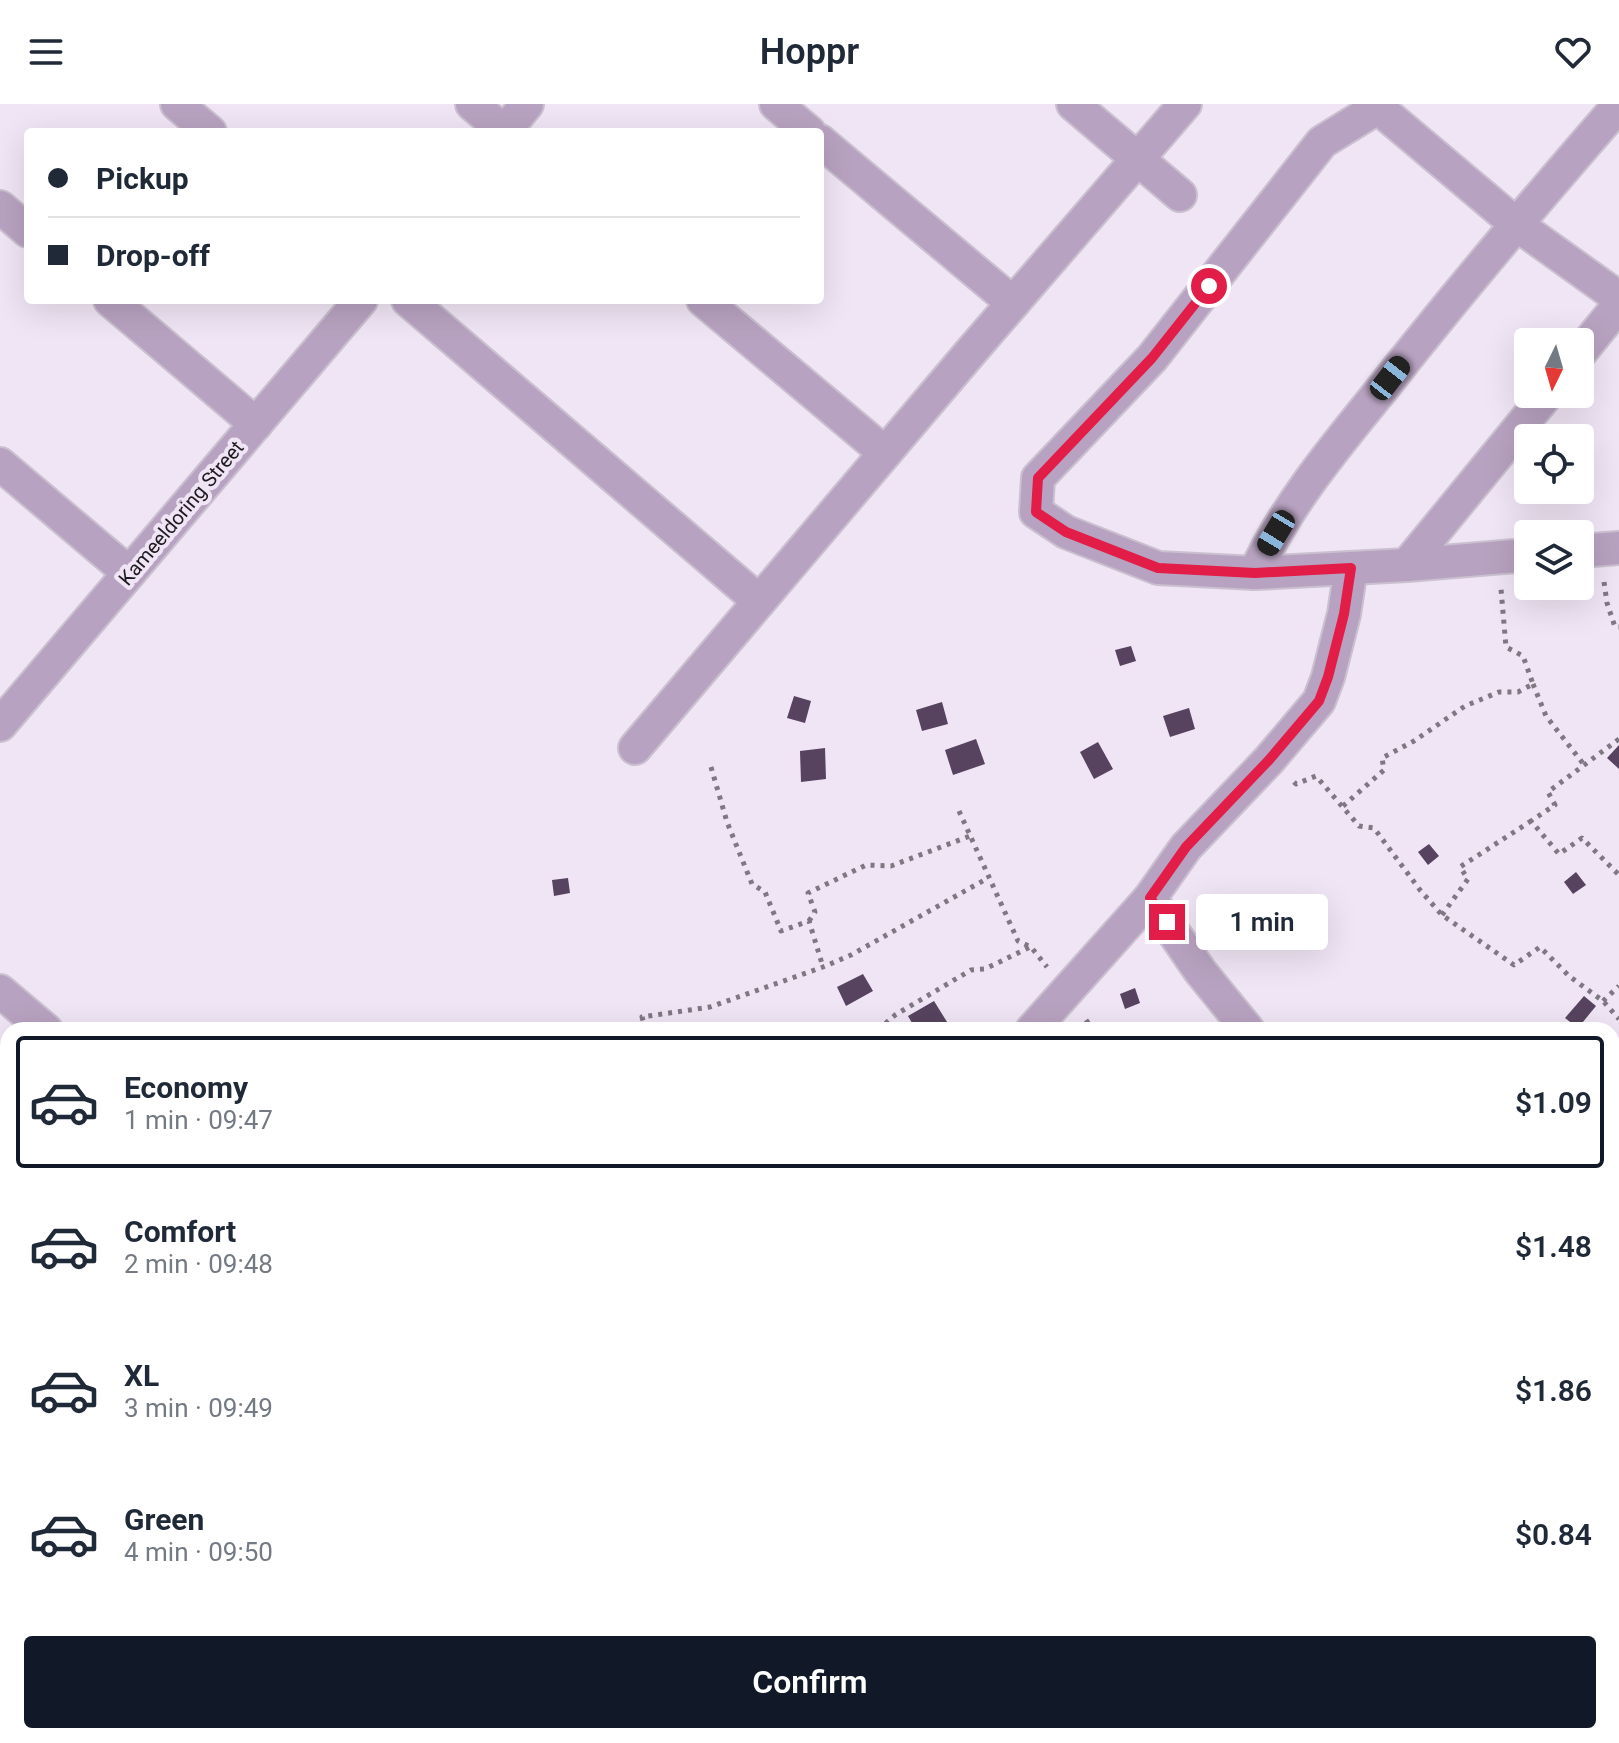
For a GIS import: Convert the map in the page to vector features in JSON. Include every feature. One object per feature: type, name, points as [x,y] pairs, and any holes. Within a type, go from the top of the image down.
[{"type":"street","points":[[177,104],[205,128]]},
{"type":"street","points":[[472,104],[499,128]]},
{"type":"street","points":[[507,128],[527,104]]},
{"type":"street","points":[[776,104],[804,128]]},
{"type":"street","points":[[1073,104],[1180,195]]},
{"type":"street","points":[[635,748],[1185,104]]},
{"type":"street","points":[[1513,556],[1255,573],[1158,568],[1066,532],[1036,512],[1038,478],[1152,358],[1322,142],[1377,105],[1516,224],[1619,298]]},
{"type":"street","points":[[1255,573],[1309,481],[1516,224],[1619,105]]},
{"type":"street","points":[[824,144],[1013,303]]},
{"type":"street","points":[[0,207],[24,228]]},
{"type":"street","points":[[115,304],[256,424]]},
{"type":"street","name":"Kameeldoring Street","points":[[0,725],[358,304]]},
{"type":"street","points":[[413,304],[759,601]]},
{"type":"street","points":[[708,304],[885,453]]},
{"type":"street","points":[[1594,336],[1619,305]]},
{"type":"street","points":[[1407,565],[1536,408]]},
{"type":"street","points":[[0,464],[129,573]]},
{"type":"street","points":[[1040,1022],[1150,898],[1186,847],[1269,760],[1319,701],[1344,614],[1351,568]]},
{"type":"street","points":[[1150,898],[1200,971],[1241,1022]]},
{"type":"street","points":[[0,991],[37,1022]]},
{"type":"path","points":[[1599,549],[1607,603],[1615,627],[1619,627]]},
{"type":"path","points":[[1513,556],[1506,647],[1523,656],[1546,716],[1585,766]]},
{"type":"path","points":[[1343,806],[1384,770],[1382,758],[1414,741],[1465,706],[1499,692],[1518,692],[1533,684]]},
{"type":"path","points":[[1442,915],[1468,879],[1460,867],[1555,805],[1548,792],[1619,739]]},
{"type":"path","points":[[1269,760],[1296,784],[1316,776],[1359,826],[1374,828],[1442,915],[1514,965],[1540,947],[1569,976],[1603,1001],[1619,1019]]},
{"type":"path","points":[[711,767],[727,822],[752,884],[765,892],[781,931],[809,921],[815,912],[808,893],[866,865],[891,866],[970,836]]},
{"type":"path","points":[[959,811],[1018,941],[1039,954],[1065,995]]},
{"type":"path","points":[[1531,821],[1559,854],[1582,838],[1619,875]]},
{"type":"path","points":[[644,1022],[642,1017],[710,1007],[823,967],[851,955],[988,878]]},
{"type":"path","points":[[809,921],[823,967]]},
{"type":"path","points":[[887,1022],[971,970],[985,969],[1031,947]]},
{"type":"path","points":[[1603,1001],[1619,986]]},
{"type":"building","points":[[1131,646],[1136,661],[1120,666],[1115,650]]},
{"type":"building","points":[[794,696],[811,701],[805,723],[787,718]]},
{"type":"building","points":[[942,702],[948,724],[922,731],[916,710]]},
{"type":"building","points":[[1189,708],[1195,729],[1170,737],[1163,716]]},
{"type":"building","points":[[976,739],[985,764],[953,775],[945,750]]},
{"type":"building","points":[[1098,742],[1113,769],[1094,779],[1080,752]]},
{"type":"building","points":[[1619,745],[1619,769],[1607,758]]},
{"type":"building","points":[[825,748],[826,779],[801,782],[800,751]]},
{"type":"building","points":[[1429,844],[1439,856],[1428,865],[1418,852]]},
{"type":"building","points":[[1576,872],[1586,885],[1573,894],[1564,882]]},
{"type":"building","points":[[568,878],[570,893],[554,896],[552,880]]},
{"type":"building","points":[[863,974],[873,991],[846,1006],[837,987]]},
{"type":"building","points":[[1135,988],[1140,1003],[1125,1009],[1120,994]]},
{"type":"building","points":[[1584,996],[1596,1006],[1583,1022],[1570,1022],[1565,1018]]},
{"type":"building","points":[[934,1001],[947,1022],[911,1022],[908,1016]]},
{"type":"route","points":[[1167,922],[1150,898],[1164,876],[1186,847],[1269,760],[1319,701],[1344,614],[1351,568],[1255,573],[1158,568],[1066,532],[1036,512],[1038,478],[1152,358],[1209,286]]}]
